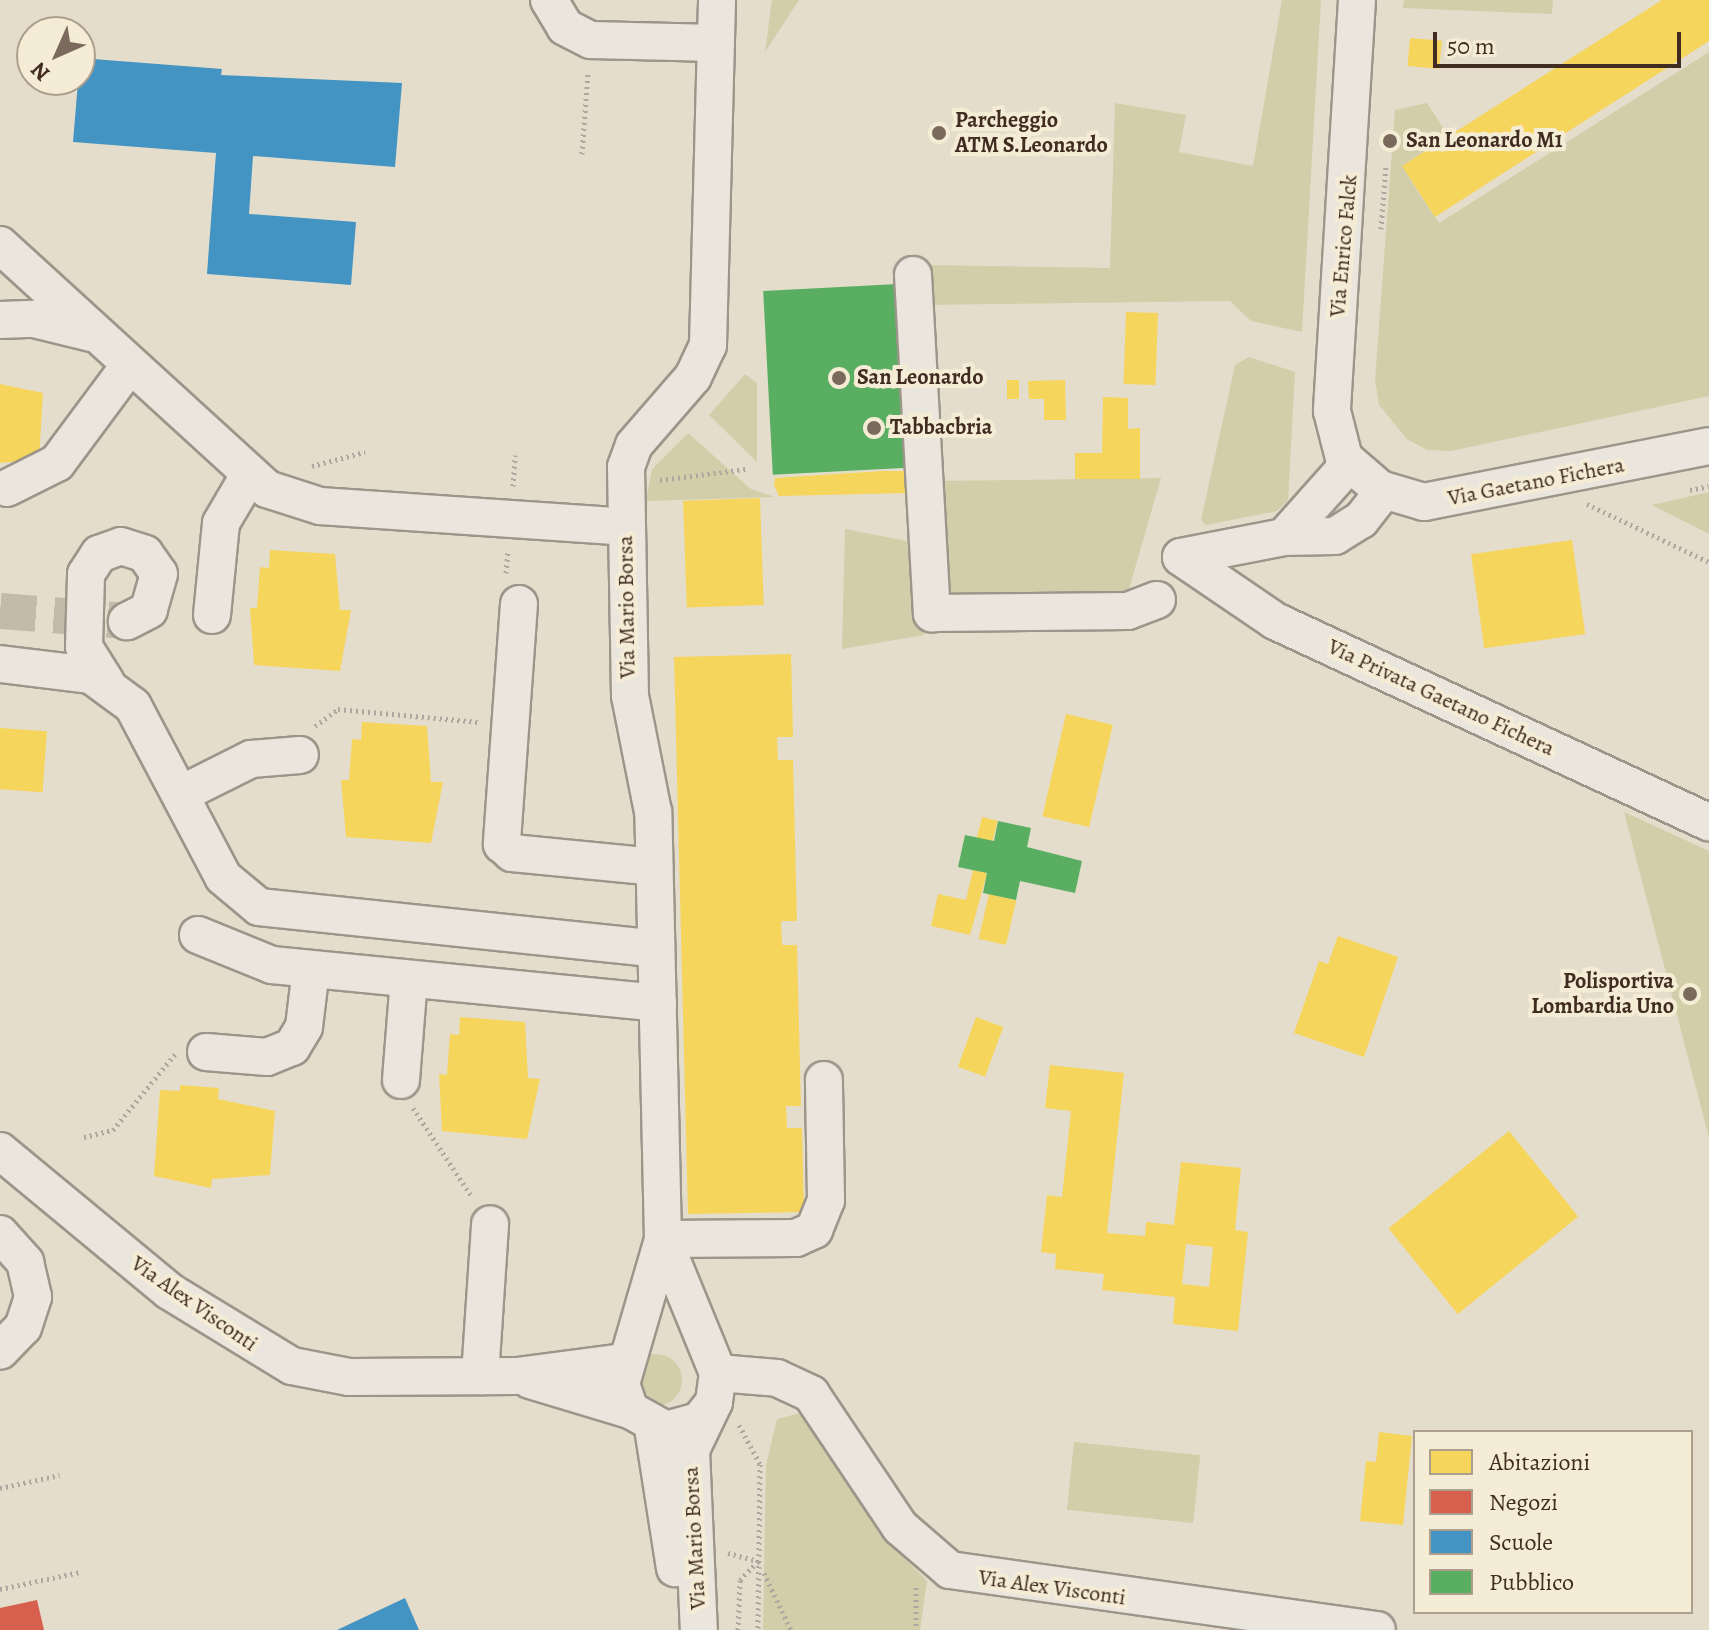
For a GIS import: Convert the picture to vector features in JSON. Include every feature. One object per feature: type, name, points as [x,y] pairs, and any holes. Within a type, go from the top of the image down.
[{"type":"street","points":[[549,0],[565,27],[591,40],[716,43]]},
{"type":"street","name":"Via Mario Borsa","points":[[684,1630],[642,1419],[621,1384],[663,1239],[651,792],[630,696],[625,527],[634,445],[693,377],[708,345],[717,0]]},
{"type":"street","name":"Via Enrico Falck","points":[[1357,0],[1332,411],[1366,478]]},
{"type":"street","points":[[0,245],[248,477],[320,506],[625,527]]},
{"type":"street","points":[[913,275],[932,613],[1128,611],[1157,600]]},
{"type":"street","points":[[0,320],[46,321],[96,335]]},
{"type":"street","points":[[7,488],[57,463],[129,366]]},
{"type":"street","name":"Via Gaetano Fichera","points":[[1366,478],[1409,501],[1446,500],[1709,446]]},
{"type":"street","points":[[212,615],[221,523],[248,477]]},
{"type":"street","points":[[1284,537],[1335,536],[1361,520],[1366,478]]},
{"type":"street","points":[[1284,537],[1366,478]]},
{"type":"street","name":"Via Privata Gaetano Fichera","points":[[1284,537],[1181,557],[1275,621],[1709,822]]},
{"type":"street","points":[[127,621],[149,610],[159,574],[145,554],[121,546],[99,554],[86,574],[84,647],[106,682],[144,719],[223,877],[259,907],[656,949]]},
{"type":"street","points":[[519,604],[501,835],[506,850],[654,867]]},
{"type":"street","points":[[0,664],[75,671],[106,682]]},
{"type":"street","points":[[181,794],[251,759],[300,755]]},
{"type":"street","points":[[198,935],[248,959],[311,969],[658,1003]]},
{"type":"street","points":[[206,1052],[267,1057],[292,1047],[304,1027],[311,969]]},
{"type":"street","points":[[401,1080],[409,979]]},
{"type":"street","points":[[663,1239],[796,1238],[814,1230],[826,1200],[824,1080]]},
{"type":"street","name":"Via Alex Visconti","points":[[0,1151],[169,1291],[259,1351],[349,1377],[517,1376],[632,1353]]},
{"type":"street","points":[[480,1376],[490,1224]]},
{"type":"street","points":[[0,1234],[25,1262],[33,1297],[23,1327],[0,1351]]},
{"type":"street","name":"Via Mario Borsa","points":[[663,1239],[714,1377],[691,1450],[699,1630]]},
{"type":"street","points":[[632,1353],[678,1334],[714,1377],[684,1428],[642,1419]]},
{"type":"street","name":"Via Alex Visconti","points":[[517,1376],[642,1419]]},
{"type":"street","name":"Via Alex Visconti","points":[[714,1377],[777,1378],[811,1394],[900,1527],[950,1570],[1377,1630]]},
{"type":"path","points":[[582,154],[591,40]]},
{"type":"path","points":[[1381,229],[1386,165]]},
{"type":"path","points":[[644,481],[745,469]]},
{"type":"path","points":[[1690,490],[1709,486]]},
{"type":"path","name":"Via Gaetano Fichera","points":[[1580,501],[1709,562]]},
{"type":"path","points":[[300,755],[322,718],[338,709],[509,725]]},
{"type":"path","points":[[84,1137],[113,1130],[186,1045],[206,1052]]},
{"type":"path","points":[[401,1080],[490,1224]]},
{"type":"path","points":[[714,1377],[760,1464],[758,1630]]},
{"type":"path","points":[[0,1488],[60,1475]]},
{"type":"path","points":[[719,1552],[757,1560]]},
{"type":"path","points":[[738,1630],[740,1580],[757,1560]]},
{"type":"path","points":[[0,1589],[80,1572]]},
{"type":"path","points":[[764,1573],[791,1630]]},
{"type":"path","points":[[916,1582],[916,1630]]},
{"type":"shaded area","points":[[772,0],[799,0],[765,52]]},
{"type":"shaded area","points":[[1282,0],[1321,0],[1302,332],[1251,321],[1230,301],[924,305],[924,265],[1110,268],[1115,103],[1186,115],[1179,152],[1253,166]]},
{"type":"shaded area","points":[[1404,0],[1553,0],[1552,14],[1403,8]]},
{"type":"shaded area","points":[[1709,52],[1709,396],[1451,451],[1427,450],[1407,439],[1379,405],[1375,380],[1395,110],[1427,103],[1449,137],[1402,166],[1439,223]]},
{"type":"shaded area","points":[[1249,357],[1295,372],[1288,500],[1277,511],[1206,525],[1201,520],[1235,365]]},
{"type":"shaded area","points":[[745,374],[757,383],[757,462],[709,415]]},
{"type":"shaded area","points":[[688,433],[751,489],[775,497],[646,501],[652,469]]},
{"type":"shaded area","points":[[1161,478],[1127,596],[949,610],[934,481]]},
{"type":"shaded area","points":[[1709,492],[1709,534],[1652,505]]},
{"type":"shaded area","points":[[845,529],[912,542],[919,550],[924,635],[842,649]]},
{"type":"shaded area","name":"Polisportiva Lombardia Uno","points":[[1624,812],[1709,851],[1709,1138]]},
{"type":"shaded area","points":[[656,1354],[674,1362],[682,1380],[674,1398],[656,1406],[638,1398],[630,1380],[638,1362]]},
{"type":"shaded area","points":[[800,1413],[822,1432],[884,1538],[927,1581],[920,1630],[763,1630],[766,1465],[777,1419]]},
{"type":"shaded area","points":[[1074,1442],[1200,1455],[1193,1523],[1067,1510]]},
{"type":"building: Abitazioni","points":[[1662,0],[1709,0],[1709,41],[1435,217],[1402,166]]},
{"type":"building: Abitazioni","points":[[1410,38],[1442,41],[1439,69],[1408,66]]},
{"type":"building: Abitazioni","points":[[1126,312],[1158,313],[1155,385],[1123,384]]},
{"type":"building: Abitazioni","points":[[1007,380],[1019,380],[1019,399],[1007,399]]},
{"type":"building: Abitazioni","points":[[1065,380],[1066,420],[1044,420],[1044,399],[1029,399],[1028,381]]},
{"type":"building: Abitazioni","points":[[0,384],[43,393],[39,459],[0,463]]},
{"type":"building: Abitazioni","points":[[1103,397],[1128,398],[1128,429],[1140,428],[1140,479],[1075,479],[1075,453],[1102,453]]},
{"type":"building: Abitazioni","points":[[907,471],[908,493],[779,496],[774,485],[775,478]]},
{"type":"building: Abitazioni","points":[[760,498],[764,605],[687,608],[683,501]]},
{"type":"building: Abitazioni","points":[[1572,540],[1585,634],[1484,648],[1471,554]]},
{"type":"building: Abitazioni","points":[[270,550],[335,554],[340,610],[351,610],[340,671],[254,665],[250,608],[257,608],[260,567],[269,568]]},
{"type":"building: Abitazioni","points":[[791,654],[793,737],[777,737],[778,760],[793,760],[797,921],[781,921],[782,945],[797,945],[801,1106],[786,1106],[787,1128],[802,1128],[804,1212],[688,1214],[674,657]]},
{"type":"building: Abitazioni","points":[[1066,714],[1113,725],[1089,827],[1042,816]]},
{"type":"building: Abitazioni","points":[[362,722],[427,726],[431,782],[443,782],[431,843],[346,837],[341,780],[349,780],[352,739],[361,740]]},
{"type":"building: Abitazioni","points":[[0,728],[47,731],[43,792],[0,789]]},
{"type":"building: Abitazioni","points":[[982,817],[998,821],[992,841],[977,837]]},
{"type":"building: Abitazioni","points":[[973,870],[987,873],[970,935],[931,926],[938,894],[966,900]]},
{"type":"building: Abitazioni","points":[[989,894],[1016,900],[1006,945],[979,939]]},
{"type":"building: Abitazioni","points":[[1338,936],[1398,957],[1364,1057],[1294,1033],[1319,961],[1328,964]]},
{"type":"building: Abitazioni","points":[[460,1017],[525,1022],[528,1078],[540,1079],[527,1139],[442,1131],[439,1074],[447,1075],[450,1034],[459,1035]]},
{"type":"building: Abitazioni","points":[[976,1017],[1003,1027],[985,1077],[958,1067]]},
{"type":"building: Abitazioni","points":[[1050,1065],[1124,1073],[1107,1233],[1145,1236],[1146,1222],[1174,1225],[1181,1162],[1241,1168],[1235,1230],[1248,1232],[1238,1331],[1173,1324],[1175,1297],[1102,1290],[1104,1274],[1055,1269],[1056,1254],[1041,1252],[1047,1195],[1062,1197],[1071,1111],[1045,1108]],"holes":[[[1186,1244],[1213,1247],[1209,1287],[1182,1284]]]},
{"type":"building: Abitazioni","points":[[180,1085],[219,1088],[218,1099],[275,1111],[270,1175],[212,1179],[211,1188],[154,1176],[160,1090],[180,1091]]},
{"type":"building: Abitazioni","points":[[1509,1131],[1578,1216],[1458,1314],[1389,1229]]},
{"type":"building: Abitazioni","points":[[1379,1432],[1412,1436],[1403,1525],[1360,1521],[1366,1461],[1376,1462]]},
{"type":"building: Negozi","points":[[37,1600],[44,1630],[0,1630],[0,1608]]},
{"type":"building: Scuole","points":[[96,59],[222,69],[221,75],[402,83],[395,167],[253,156],[249,214],[356,222],[351,285],[207,274],[216,153],[73,142],[77,96],[96,96]]},
{"type":"building: Scuole","points":[[405,1598],[419,1630],[337,1630]]},
{"type":"building: Pubblico","points":[[898,284],[908,468],[773,475],[763,291]]},
{"type":"building: Pubblico","points":[[998,821],[1031,828],[1027,847],[1082,861],[1075,893],[1020,881],[1016,900],[983,893],[987,873],[958,867],[965,835],[994,841]]},
{"type":"tunnel","points":[[0,611],[127,621]]},
{"type":"place","name":"Parcheggio ATM S.Leonardo","points":[[939,133]]},
{"type":"place","name":"San Leonardo M1","points":[[1390,141]]},
{"type":"place","name":"San Leonardo","points":[[839,378]]},
{"type":"place","name":"Tabbacbria","points":[[874,428]]},
{"type":"place","name":"Polisportiva Lombardia Uno","points":[[1690,994]]}]
